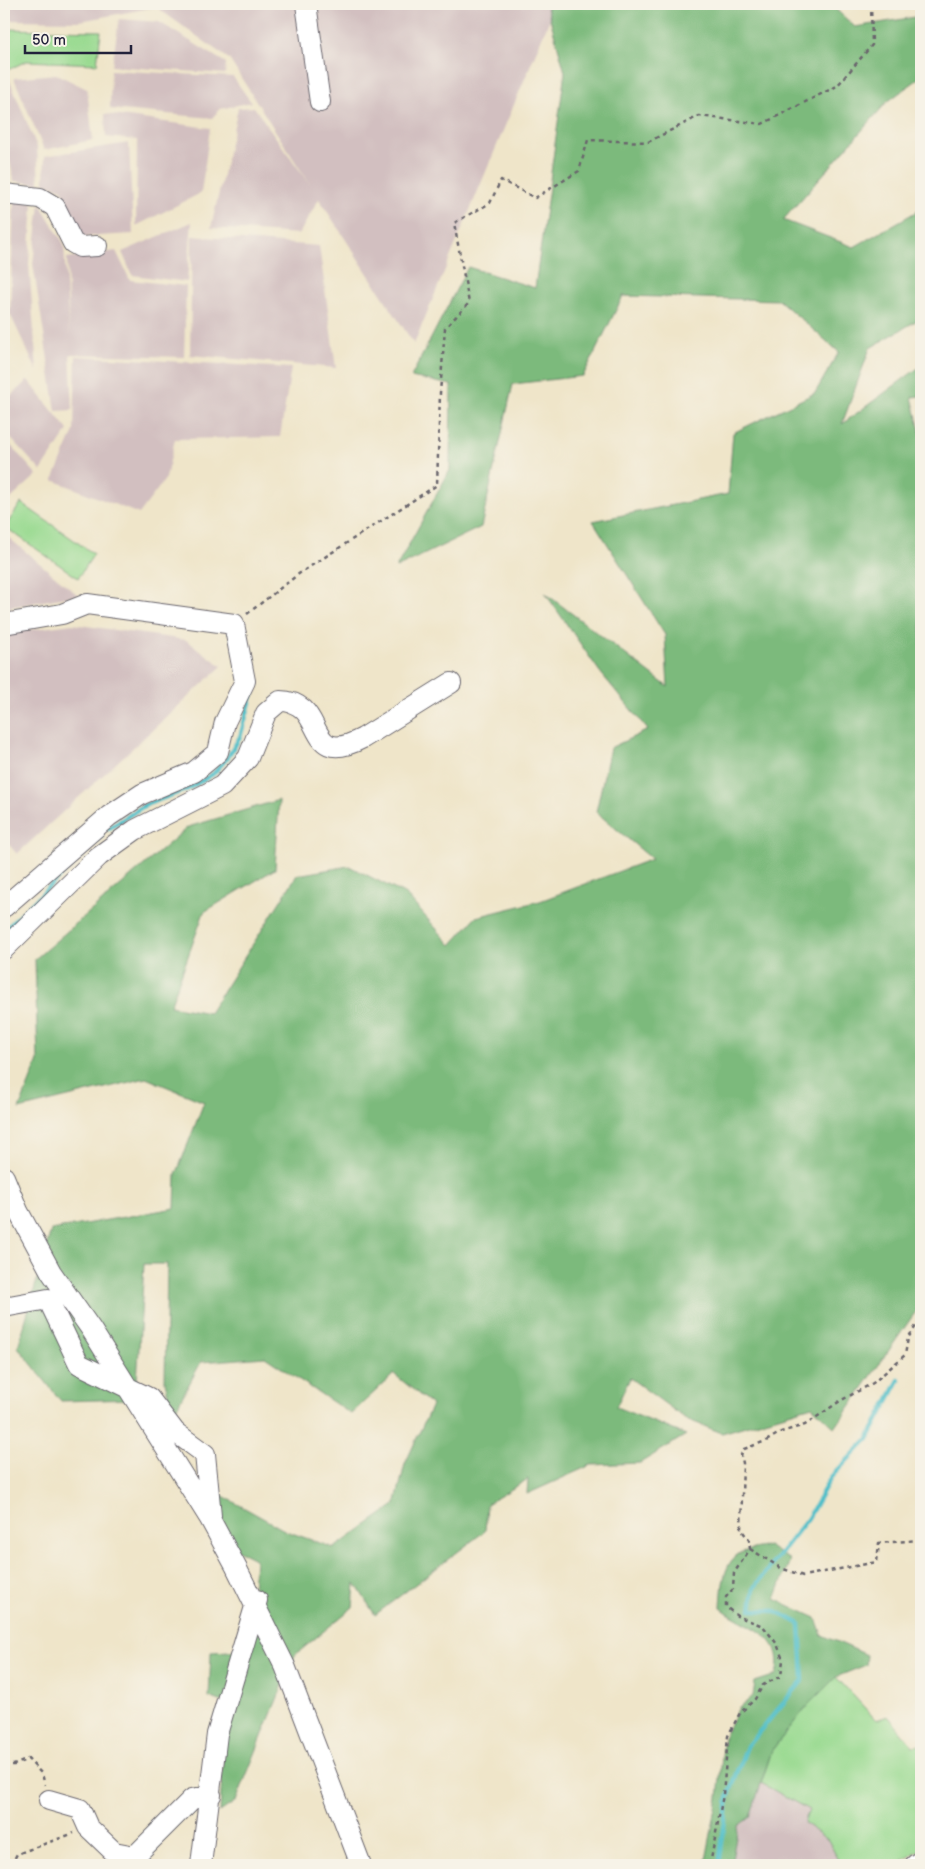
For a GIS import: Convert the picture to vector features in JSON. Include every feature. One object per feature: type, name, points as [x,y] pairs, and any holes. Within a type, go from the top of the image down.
[{"type":"street","points":[[306,4],[320,102]]},
{"type":"street","points":[[4,194],[40,198],[55,207],[73,243],[80,247],[97,246]]},
{"type":"street","points":[[4,624],[62,614],[87,604],[234,624],[245,680],[245,723],[248,758],[222,786],[135,830],[99,856],[4,949]]},
{"type":"street","points":[[4,906],[110,816],[142,794],[194,772],[218,752],[245,723],[266,713],[280,701],[293,701],[307,711],[322,741],[333,748],[348,746],[451,683]]},
{"type":"street","points":[[4,1176],[34,1242],[51,1272],[91,1329],[210,1518],[236,1567],[285,1666],[361,1865]]},
{"type":"street","points":[[4,1307],[48,1299],[79,1364],[149,1398],[174,1432],[205,1454],[211,1519],[246,1573],[257,1600],[217,1734],[201,1865]]},
{"type":"street","points":[[49,1800],[80,1810],[88,1828],[114,1852],[135,1856],[192,1799],[210,1795]]},
{"type":"street","points":[[915,1865],[921,1861]]},
{"type":"path","points":[[234,624],[300,573],[437,485],[440,393],[445,328],[469,303],[454,223],[490,203],[501,180],[535,198],[579,171],[588,140],[648,142],[699,116],[762,124],[837,86],[872,45],[871,4]]},
{"type":"path","points":[[710,1865],[723,1795],[728,1736],[740,1713],[756,1699],[763,1686],[781,1676],[783,1660],[778,1644],[763,1626],[737,1616],[726,1607],[726,1597],[733,1589],[734,1573],[750,1549],[749,1540],[741,1529],[743,1463],[741,1455],[744,1449],[766,1441],[781,1432],[805,1425],[840,1401],[873,1383],[905,1355],[908,1338],[916,1326],[921,1324]]},
{"type":"path","points":[[750,1549],[776,1566],[803,1576],[877,1562],[879,1543],[921,1540]]},
{"type":"path","points":[[4,1765],[14,1765],[28,1759],[42,1774],[49,1800]]},
{"type":"path","points":[[11,1865],[17,1854],[88,1828]]},
{"type":"shaded area","points":[[4,4],[556,4],[414,344],[319,199],[299,234],[211,228],[238,108],[254,107],[311,186],[229,59],[156,7],[80,21],[4,20]]},
{"type":"shaded area","points":[[119,19],[159,22],[226,63],[225,74],[112,66]]},
{"type":"shaded area","points":[[111,70],[233,77],[251,102],[220,109],[212,118],[110,109]]},
{"type":"shaded area","points":[[56,74],[87,89],[93,140],[44,150],[14,78]]},
{"type":"shaded area","points":[[4,79],[9,79],[37,147],[39,184],[14,181],[4,134]]},
{"type":"shaded area","points":[[105,114],[210,128],[201,193],[136,226],[137,140],[106,137]]},
{"type":"shaded area","points":[[129,143],[133,234],[81,237],[62,189],[44,183],[45,156]]},
{"type":"shaded area","points":[[14,199],[33,203],[29,264],[37,371],[10,314]]},
{"type":"shaded area","points":[[4,200],[11,200],[4,296]]},
{"type":"shaded area","points":[[40,204],[64,244],[69,337],[67,258],[116,251],[130,280],[186,286],[184,357],[70,354],[73,410],[56,411],[33,264]]},
{"type":"shaded area","points":[[192,222],[187,282],[132,275],[122,252]]},
{"type":"shaded area","points":[[192,236],[319,246],[336,368],[190,355]]},
{"type":"shaded area","points":[[76,356],[291,368],[280,437],[175,439],[166,478],[139,514],[53,480],[74,431]]},
{"type":"shaded area","points":[[28,380],[68,430],[41,471],[4,431],[4,402]]},
{"type":"shaded area","points":[[4,438],[37,475],[4,505]]},
{"type":"shaded area","points":[[4,534],[78,595],[4,608]]},
{"type":"shaded area","points":[[72,624],[186,640],[222,666],[17,854],[4,839],[4,633]]},
{"type":"shaded area","points":[[761,1783],[810,1810],[804,1823],[828,1840],[841,1865],[731,1865],[738,1826],[750,1817]]},
{"type":"green space","points":[[546,4],[830,4],[855,27],[921,16],[921,77],[887,102],[783,220],[854,247],[921,209],[921,318],[870,348],[842,424],[921,366],[921,396],[912,397],[921,435],[921,1304],[835,1428],[812,1406],[722,1433],[686,1419],[630,1378],[616,1407],[686,1435],[640,1463],[591,1465],[527,1494],[528,1479],[487,1504],[485,1531],[375,1615],[355,1583],[353,1607],[295,1655],[236,1801],[220,1812],[226,1703],[209,1697],[211,1652],[249,1650],[255,1559],[214,1538],[216,1492],[286,1531],[334,1548],[395,1505],[405,1464],[432,1405],[394,1374],[351,1414],[265,1357],[201,1362],[173,1414],[165,1382],[167,1264],[144,1264],[136,1399],[61,1401],[18,1347],[51,1230],[175,1208],[176,1175],[204,1102],[146,1078],[19,1109],[38,1061],[35,959],[188,827],[279,800],[275,869],[204,912],[170,1006],[209,1013],[297,875],[349,866],[406,895],[451,945],[476,917],[540,901],[652,859],[596,812],[610,748],[648,730],[600,672],[545,593],[668,687],[665,635],[593,521],[728,494],[733,433],[815,393],[839,352],[779,300],[623,296],[583,376],[513,384],[481,527],[396,568],[450,470],[451,385],[411,377],[468,267],[535,288],[565,72]]},
{"type":"green space","points":[[4,29],[101,31],[97,64],[26,61],[4,72]]},
{"type":"green space","points":[[21,503],[94,554],[78,578],[5,527]]},
{"type":"green space","points":[[768,1546],[790,1560],[775,1599],[816,1618],[822,1635],[867,1655],[866,1665],[836,1677],[807,1706],[772,1750],[750,1817],[738,1826],[731,1865],[705,1865],[718,1798],[724,1736],[738,1709],[753,1696],[755,1682],[776,1675],[778,1661],[776,1650],[762,1633],[721,1608],[724,1580],[728,1566],[737,1555],[748,1550]]},
{"type":"green space","points":[[836,1677],[876,1720],[888,1716],[913,1746],[921,1745],[921,1849],[896,1865],[841,1865],[828,1840],[804,1823],[809,1810],[761,1783],[772,1750],[807,1706]]},
{"type":"waterway","points":[[108,829],[145,805],[186,790],[213,774],[228,757],[240,737],[252,695],[252,684]]},
{"type":"waterway","points":[[4,931],[101,836]]},
{"type":"waterway","points":[[719,1865],[728,1798],[747,1746],[803,1680],[800,1624],[776,1611],[751,1610],[754,1588],[808,1518],[831,1477],[868,1439],[899,1380]]}]
